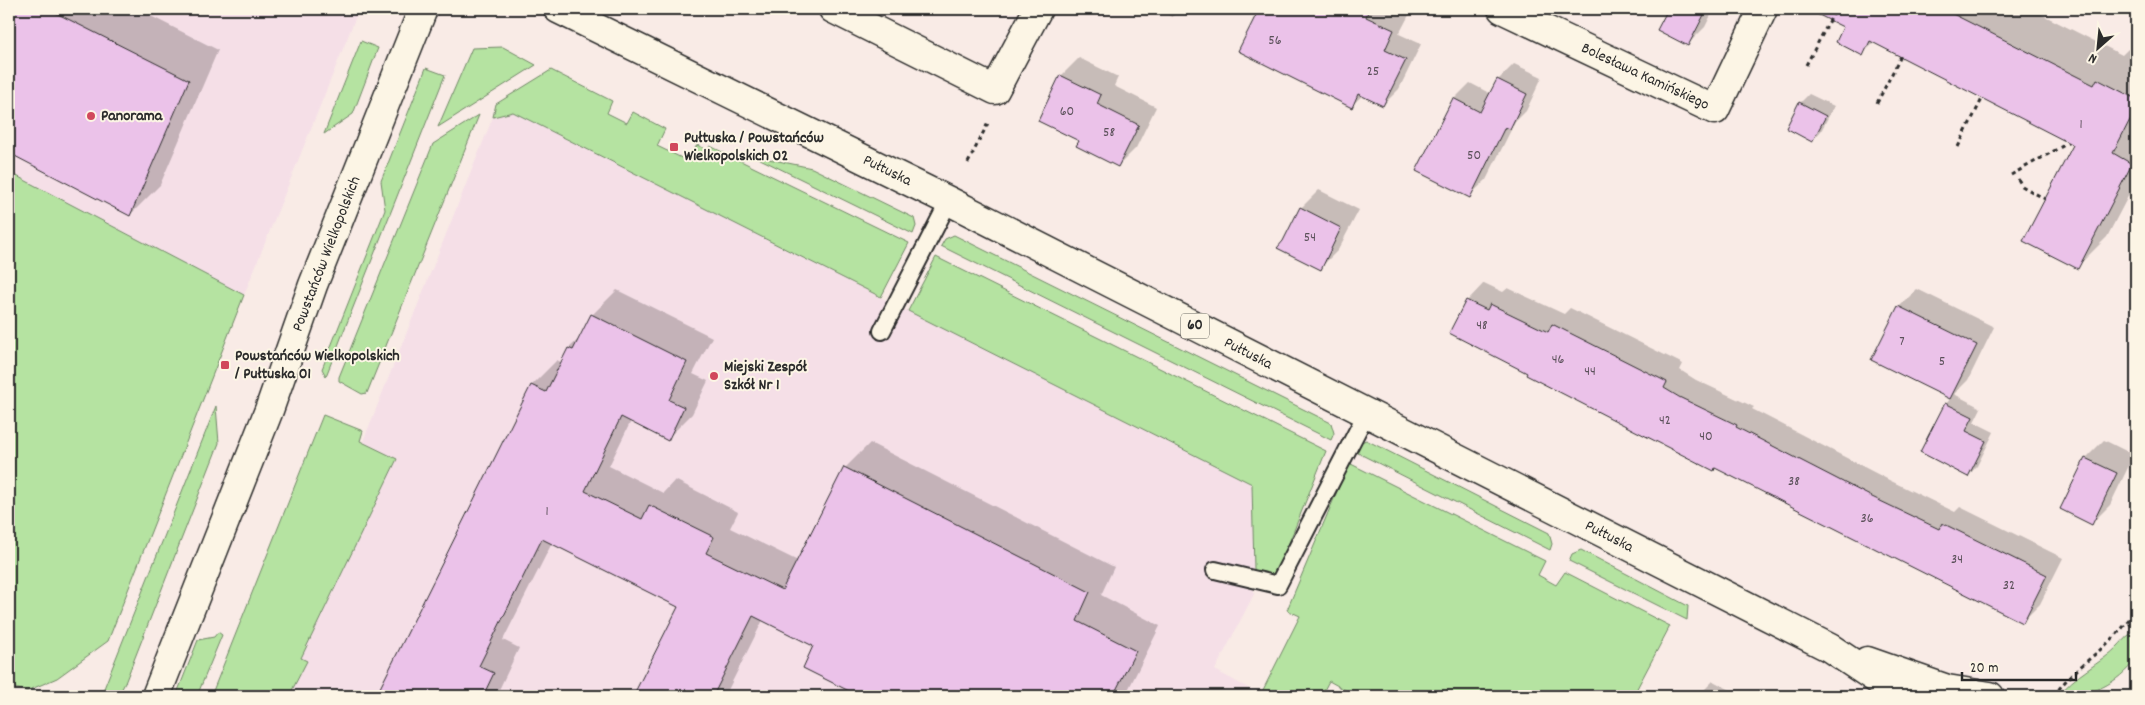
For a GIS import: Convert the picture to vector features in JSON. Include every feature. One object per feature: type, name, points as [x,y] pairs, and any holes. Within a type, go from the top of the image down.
[{"type":"main road","name":"Powstańców Wielkopolskich","points":[[156,696],[269,410],[313,285],[423,9]]},
{"type":"main road","name":"Pułtuska","points":[[558,9],[949,201],[1830,648],[1902,696]]},
{"type":"main road","points":[[833,9],[995,90],[1038,9]]},
{"type":"main road","name":"Bolesława Kamińskiego","points":[[1502,9],[1715,110],[1763,9]]},
{"type":"main road","name":"Pułtuska","points":[[1830,648],[1947,689],[1990,696]]},
{"type":"lane","points":[[882,331],[949,201]]},
{"type":"lane","points":[[1214,570],[1278,585],[1366,414]]},
{"type":"path","points":[[1806,65],[1836,9]]},
{"type":"path","points":[[1877,103],[1901,56]]},
{"type":"path","points":[[968,164],[994,110],[995,90]]},
{"type":"path","points":[[1958,147],[1982,99]]},
{"type":"path","points":[[2011,175],[2068,143]]},
{"type":"path","points":[[2018,179],[2022,186],[2045,199]]},
{"type":"path","points":[[2054,696],[2063,681],[2129,623],[2136,607]]},
{"type":"path","points":[[2129,623],[2136,628]]},
{"type":"shaded area","points":[[9,9],[359,9],[244,295],[9,172]]},
{"type":"shaded area","name":"Miejski Zespół Szkół Nr 1","points":[[513,112],[1252,484],[1254,594],[1215,670],[1261,695],[261,696],[493,117]]},
{"type":"green space","points":[[361,41],[378,48],[353,114],[324,134]]},
{"type":"green space","points":[[503,47],[536,65],[438,127],[472,48]]},
{"type":"green space","points":[[426,68],[445,75],[326,376],[322,369],[385,210],[381,181]]},
{"type":"green space","points":[[551,70],[612,101],[607,113],[627,123],[633,112],[665,129],[657,146],[688,161],[697,145],[708,150],[710,146],[909,243],[881,297],[513,112],[493,117],[496,104]]},
{"type":"green space","points":[[479,115],[367,393],[362,394],[339,381],[339,377],[433,144]]},
{"type":"green space","points":[[754,156],[812,168],[914,218],[916,226],[913,234]]},
{"type":"green space","points":[[9,172],[244,295],[108,641],[57,678],[27,691],[9,687]]},
{"type":"green space","points":[[954,235],[1331,423],[1334,433],[1331,440],[941,246],[945,239]]},
{"type":"green space","points":[[936,257],[1326,451],[1276,575],[1254,570],[1252,484],[908,311]]},
{"type":"green space","points":[[216,406],[219,443],[125,683],[118,696],[101,696]]},
{"type":"green space","points":[[323,415],[363,431],[360,441],[397,459],[301,658],[307,661],[289,696],[211,696]]},
{"type":"green space","points":[[1366,440],[1549,533],[1552,544],[1550,550],[1354,451],[1357,444]]},
{"type":"green space","points":[[1349,463],[1545,561],[1538,575],[1556,585],[1565,572],[1670,626],[1633,696],[1356,696],[1329,681],[1321,696],[1260,696],[1300,616],[1287,610]]},
{"type":"green space","points":[[1581,550],[1688,606],[1687,620],[1569,561],[1572,554]]},
{"type":"green space","points":[[218,632],[222,635],[197,696],[176,696],[198,640],[214,637]]},
{"type":"green space","points":[[2136,633],[2136,659],[2129,668],[2112,682],[2082,694],[2059,696],[2072,682],[2111,652],[2126,637]]},
{"type":"building","name":"Panorama","points":[[9,9],[48,9],[189,80],[130,216],[9,153]]},
{"type":"building","points":[[1259,9],[1369,9],[1366,17],[1394,30],[1385,50],[1406,60],[1383,106],[1358,94],[1352,108],[1238,51]]},
{"type":"building","points":[[1668,9],[1707,9],[1688,46],[1657,30]]},
{"type":"building","points":[[1807,9],[1943,9],[2094,85],[2097,79],[2136,99],[2136,108],[2113,153],[2132,164],[2078,269],[2023,241],[2073,145],[1870,41],[1863,56],[1836,42],[1843,27]]},
{"type":"building","points":[[1060,75],[1101,95],[1097,104],[1139,125],[1118,167],[1076,146],[1079,141],[1038,121]]},
{"type":"building","points":[[1497,79],[1527,94],[1510,129],[1505,127],[1470,198],[1416,171],[1453,98],[1480,112]]},
{"type":"building","points":[[1799,102],[1826,116],[1812,142],[1786,128]]},
{"type":"building","points":[[1300,207],[1341,228],[1321,270],[1277,248],[1283,241]]},
{"type":"building","points":[[1466,300],[1487,310],[1490,304],[1548,332],[1552,324],[1667,382],[1664,388],[1679,397],[1737,425],[1736,427],[1872,497],[1939,529],[1942,523],[2047,575],[2023,623],[1715,468],[1714,471],[1526,375],[1527,373],[1449,333]]},
{"type":"building","points":[[1898,306],[1977,345],[1950,399],[1871,360]]},
{"type":"building","points":[[591,314],[687,362],[669,400],[684,407],[668,441],[621,417],[585,491],[642,519],[649,505],[714,537],[706,553],[782,590],[844,467],[1090,592],[1077,621],[1136,651],[1113,696],[859,696],[803,668],[813,646],[753,616],[713,696],[633,696],[678,607],[542,539],[479,666],[494,673],[483,696],[376,696],[531,385],[546,392],[568,348],[573,350]]},
{"type":"building","points":[[1945,403],[1973,417],[1966,431],[1986,441],[1968,477],[1920,452]]},
{"type":"building","points":[[2085,458],[2117,473],[2092,525],[2060,509]]},
{"type":"place","name":"Panorama","points":[[91,116]]},
{"type":"place","name":"Pułtuska / Powstańców Wielkopolskich 02","points":[[674,147]]},
{"type":"place","name":"Powstańców Wielkopolskich / Pułtuska 01","points":[[225,365]]},
{"type":"place","name":"Miejski Zespół Szkół Nr 1","points":[[714,376]]}]
